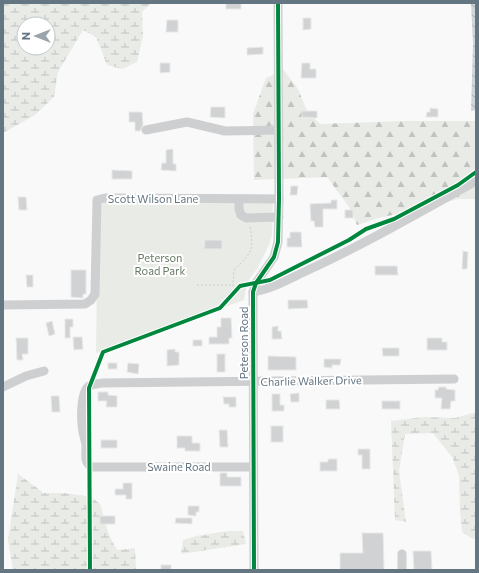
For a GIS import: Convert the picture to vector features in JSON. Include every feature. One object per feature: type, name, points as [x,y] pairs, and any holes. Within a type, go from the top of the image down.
[{"type":"street","name":"Peterson Road","points":[[254,570],[253,292],[256,283],[274,257],[279,217],[278,3]]},
{"type":"street","points":[[146,130],[187,122],[225,131],[279,130]]},
{"type":"street","points":[[253,292],[268,288],[319,265],[378,235],[476,181]]},
{"type":"street","name":"Scott Wilson Lane","points":[[3,306],[85,304],[91,300],[95,294],[97,200],[104,198],[279,199]]},
{"type":"street","points":[[239,198],[239,209],[241,215],[246,218],[279,217]]},
{"type":"street","points":[[3,386],[26,376],[44,371]]},
{"type":"street","name":"Charlie Walker Drive","points":[[104,468],[91,467],[87,463],[86,458],[86,447],[81,419],[85,392],[88,386],[93,384],[454,379]]},
{"type":"street","name":"Swaine Road","points":[[104,468],[253,467]]},
{"type":"street","points":[[402,554],[402,570]]},
{"type":"path","points":[[235,290],[233,285],[234,270],[252,248],[250,225]]},
{"type":"path","points":[[197,285],[233,285]]},
{"type":"path","points":[[232,294],[240,286]]},
{"type":"green space","points":[[3,3],[151,3],[142,12],[143,36],[137,62],[122,69],[107,65],[96,37],[83,30],[58,72],[54,97],[35,115],[3,133]]},
{"type":"green space","points":[[283,69],[298,89],[307,111],[320,124],[403,121],[476,121],[476,177],[419,209],[379,218],[357,225],[349,207],[327,177],[283,179]]},
{"type":"green space","points":[[275,74],[275,179],[254,180],[253,114],[266,78]]},
{"type":"green space","points":[[476,184],[476,199],[458,199],[443,203]]},
{"type":"green space","name":"Peterson Road Park","points":[[273,201],[272,235],[269,245],[257,269],[250,278],[246,288],[244,300],[96,353],[98,210],[102,204],[105,202]]},
{"type":"green space","points":[[476,412],[476,538],[473,539],[462,532],[459,475],[452,457],[433,433],[405,434],[399,471],[406,522],[395,520],[391,421],[424,417],[455,418]]},
{"type":"green space","points":[[18,474],[44,493],[65,493],[91,497],[100,504],[109,535],[117,550],[135,548],[136,570],[13,570],[8,540]]},
{"type":"green space","points":[[228,531],[243,531],[246,544],[181,554],[183,540],[196,536]]},
{"type":"water","points":[[471,3],[476,3],[476,110],[471,111],[473,43]]},
{"type":"building","points":[[226,3],[241,3],[241,9],[226,9]]},
{"type":"building","points":[[303,18],[311,18],[311,29],[303,30]]},
{"type":"building","points":[[167,20],[178,20],[178,32],[166,32]]},
{"type":"building","points":[[263,47],[263,54],[247,55],[247,48]]},
{"type":"building","points":[[160,63],[170,63],[170,72],[160,73]]},
{"type":"building","points":[[302,63],[310,63],[310,69],[316,69],[316,78],[301,78]]},
{"type":"building","points":[[211,107],[225,107],[225,118],[210,117]]},
{"type":"building","points":[[430,108],[438,109],[438,117],[426,117],[427,112],[430,112]]},
{"type":"building","points":[[302,111],[317,111],[317,118],[302,117]]},
{"type":"building","points":[[129,112],[142,112],[143,125],[140,131],[135,131],[135,122],[129,122]]},
{"type":"building","points":[[173,149],[173,164],[176,164],[176,171],[161,170],[162,163],[166,163],[166,150]]},
{"type":"building","points":[[112,170],[132,171],[132,179],[112,179]]},
{"type":"building","points":[[291,186],[298,186],[297,195],[290,195]]},
{"type":"building","points":[[18,197],[26,197],[27,210],[19,210]]},
{"type":"building","points":[[331,200],[337,200],[337,209],[323,209],[323,227],[315,227],[314,221],[311,221],[310,204],[331,203]]},
{"type":"building","points":[[345,210],[353,210],[353,218],[345,218]]},
{"type":"building","points":[[290,232],[301,232],[302,247],[287,247],[287,238],[290,238]]},
{"type":"building","points":[[205,240],[222,240],[222,249],[204,249]]},
{"type":"building","points":[[463,251],[468,252],[467,269],[462,269]]},
{"type":"building","points":[[375,266],[397,266],[398,275],[375,275]]},
{"type":"building","points":[[71,270],[86,270],[86,294],[83,294],[83,298],[71,297]]},
{"type":"building","points":[[26,275],[33,275],[33,287],[27,287]]},
{"type":"building","points":[[288,300],[307,300],[308,308],[288,309]]},
{"type":"building","points":[[221,318],[231,318],[232,338],[229,338],[229,344],[209,344],[209,337],[217,337],[217,327],[221,327]]},
{"type":"building","points":[[65,319],[73,319],[73,327],[70,327],[70,338],[65,338]]},
{"type":"building","points":[[52,321],[55,334],[49,336],[46,323]]},
{"type":"building","points":[[278,326],[278,331],[281,331],[282,339],[272,339],[272,327]]},
{"type":"building","points":[[73,337],[82,337],[83,349],[74,350]]},
{"type":"building","points":[[16,338],[28,338],[28,354],[22,354],[23,360],[17,360]]},
{"type":"building","points":[[427,338],[442,338],[442,342],[447,342],[447,350],[427,350]]},
{"type":"building","points":[[193,340],[202,340],[202,346],[193,346]]},
{"type":"building","points":[[382,348],[399,348],[399,356],[383,356]]},
{"type":"building","points":[[175,349],[175,352],[179,352],[179,365],[167,366],[167,350]]},
{"type":"building","points":[[217,354],[225,354],[225,372],[217,372]]},
{"type":"building","points":[[268,356],[296,357],[296,370],[268,370]]},
{"type":"building","points":[[324,359],[341,359],[340,365],[332,365],[332,368],[324,367]]},
{"type":"building","points":[[108,363],[117,363],[117,369],[108,369]]},
{"type":"building","points":[[128,363],[139,364],[138,374],[127,372]]},
{"type":"building","points":[[439,387],[446,387],[446,389],[455,390],[455,401],[451,401],[450,409],[441,409],[442,398],[435,398],[435,390],[438,390]]},
{"type":"building","points":[[98,392],[108,392],[108,395],[117,396],[117,407],[106,407],[107,401],[98,401]]},
{"type":"building","points":[[299,393],[299,402],[291,402],[290,394]]},
{"type":"building","points":[[272,394],[280,394],[280,405],[284,405],[284,411],[272,411]]},
{"type":"building","points":[[51,396],[59,396],[60,412],[52,412]]},
{"type":"building","points":[[223,397],[236,397],[236,407],[229,407],[229,404],[224,404]]},
{"type":"building","points":[[326,400],[339,400],[340,409],[326,409]]},
{"type":"building","points":[[382,401],[400,401],[400,409],[382,409]]},
{"type":"building","points":[[271,426],[283,426],[283,442],[271,442]]},
{"type":"building","points":[[219,430],[227,430],[228,447],[220,447]]},
{"type":"building","points":[[177,436],[192,436],[192,443],[200,443],[200,451],[185,451],[185,448],[177,448]]},
{"type":"building","points":[[101,440],[117,440],[117,448],[101,448]]},
{"type":"building","points":[[358,449],[370,449],[370,469],[362,469],[362,455],[358,455]]},
{"type":"building","points":[[328,459],[337,459],[337,471],[320,471],[320,462],[328,462]]},
{"type":"building","points":[[220,473],[227,473],[227,477],[241,477],[241,486],[220,486]]},
{"type":"building","points":[[123,483],[132,483],[132,499],[126,499],[126,495],[115,495],[115,489],[123,489]]},
{"type":"building","points":[[188,506],[199,506],[199,512],[196,512],[196,516],[188,515]]},
{"type":"building","points":[[100,516],[115,516],[115,524],[100,524]]},
{"type":"building","points":[[176,518],[192,518],[192,524],[175,523]]},
{"type":"building","points":[[362,533],[383,533],[384,570],[340,570],[340,553],[363,553]]},
{"type":"building","points":[[413,551],[431,551],[432,570],[414,570]]},
{"type":"building","points":[[161,565],[171,565],[171,570],[161,570]]},
{"type":"cycle path","points":[[254,570],[253,292],[256,283],[274,257],[278,242],[278,3]]},
{"type":"cycle path","points":[[90,570],[89,388],[103,352],[220,308],[240,286],[270,280],[349,240],[366,229],[394,219],[458,185],[476,172]]}]
